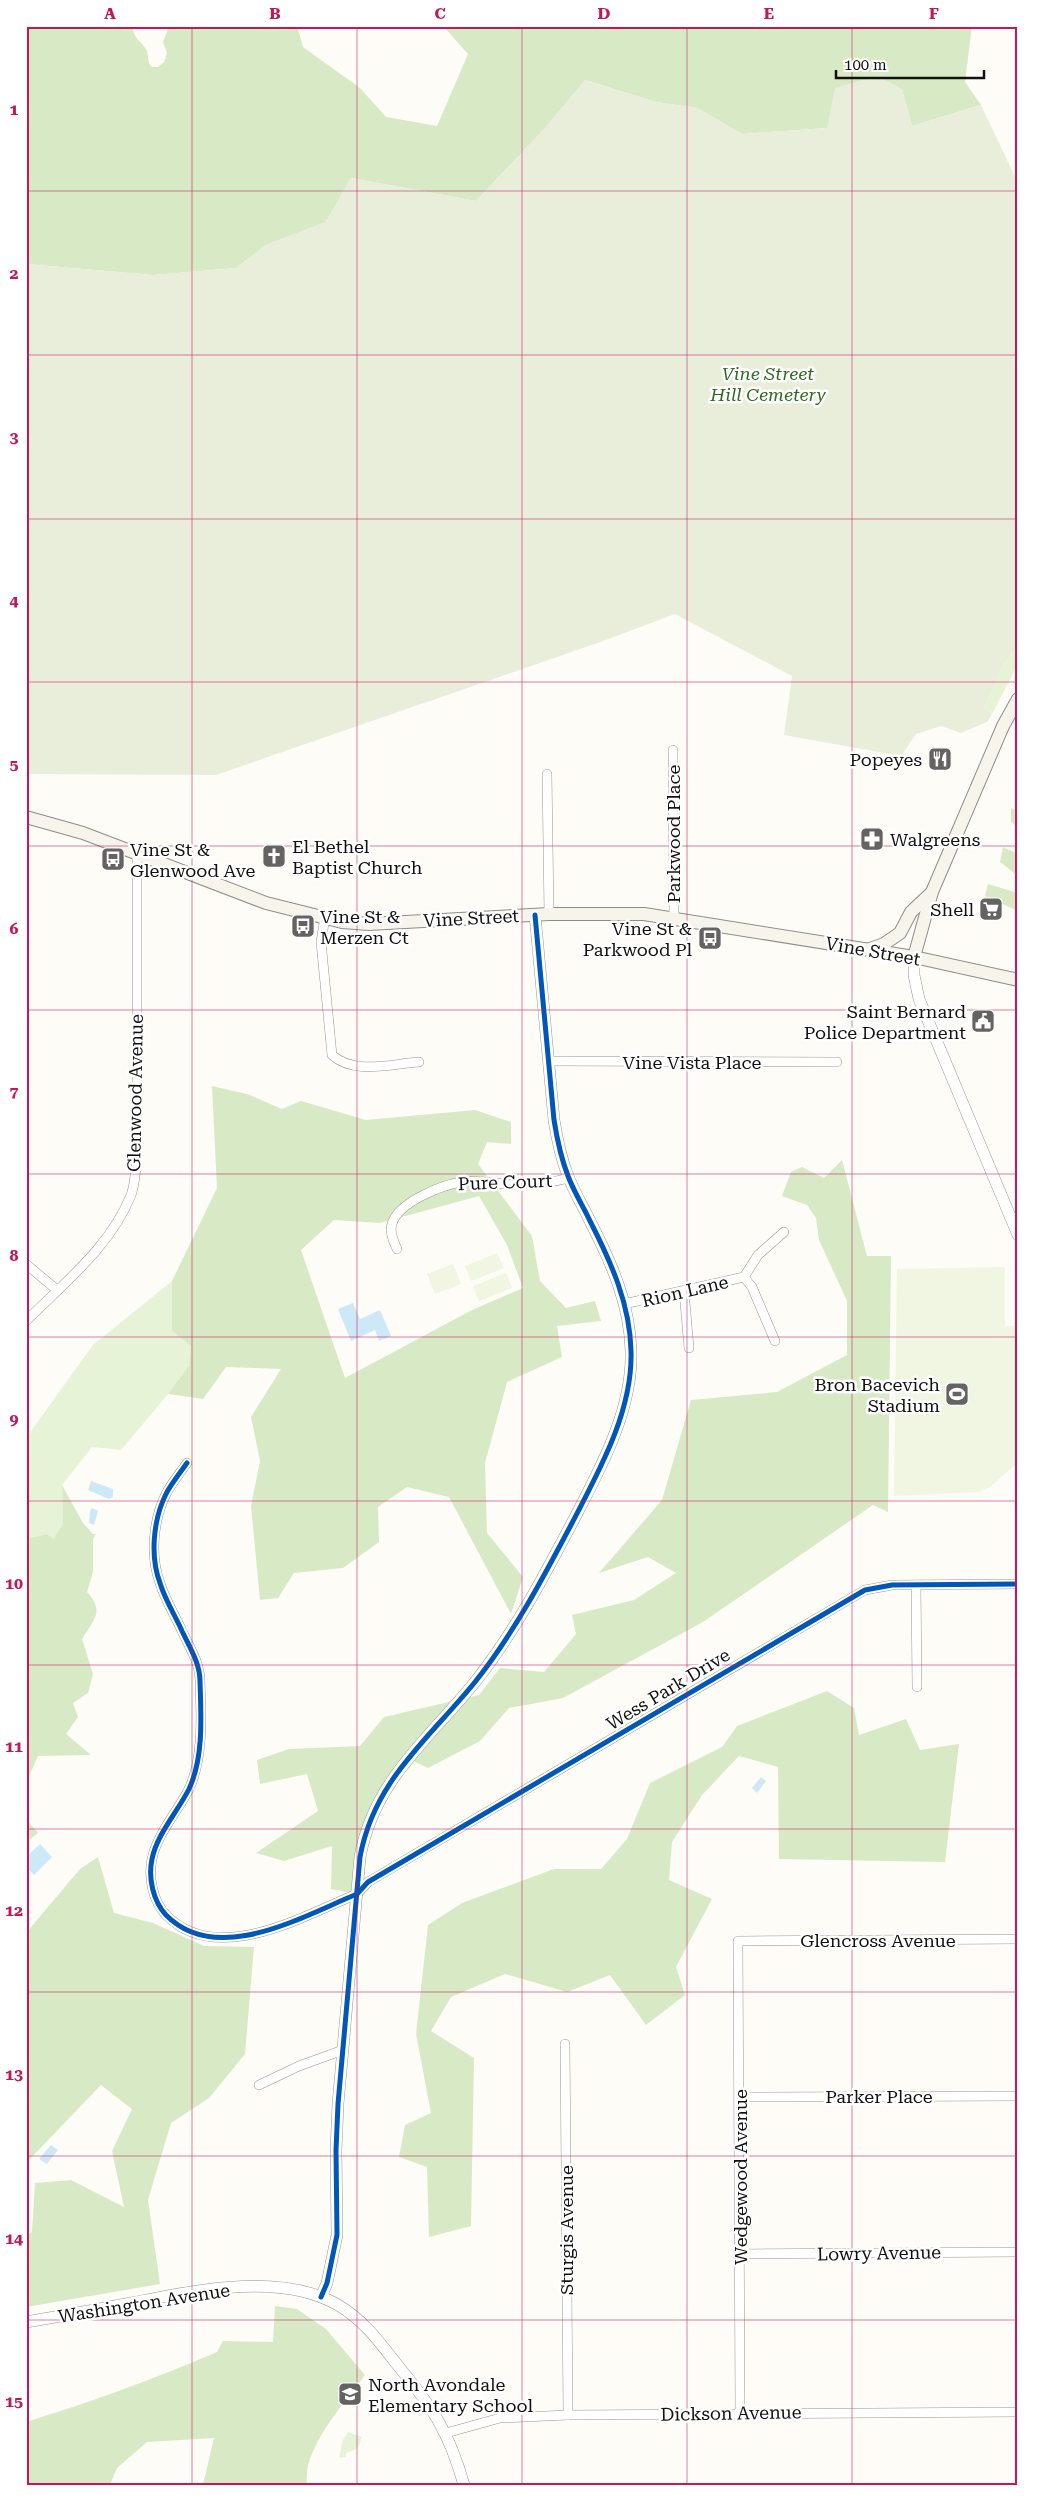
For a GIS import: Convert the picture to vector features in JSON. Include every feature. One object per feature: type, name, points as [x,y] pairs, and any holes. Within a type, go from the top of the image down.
[{"type":"main road","points":[[914,957],[932,892],[1003,726],[1018,699]]},
{"type":"main road","name":"Vine Street","points":[[26,817],[83,833],[266,903],[325,916],[342,922],[369,924],[549,914],[644,914],[914,957],[1018,980]]},
{"type":"main road","points":[[869,950],[884,944],[900,933],[911,912],[932,892]]},
{"type":"street","name":"Parkwood Place","points":[[673,750],[674,918]]},
{"type":"street","points":[[547,774],[549,914]]},
{"type":"street","name":"Glenwood Avenue","points":[[26,1321],[78,1272],[113,1229],[132,1193],[137,1161],[137,855]]},
{"type":"street","points":[[321,2297],[327,2284],[337,2234],[336,2150],[362,1848],[376,1803],[408,1758],[474,1683],[517,1625],[596,1476],[623,1405],[630,1374],[631,1351],[624,1304],[605,1250],[569,1178],[555,1127],[535,915]]},
{"type":"street","points":[[325,916],[321,942],[332,1056],[338,1061],[353,1067],[419,1062]]},
{"type":"street","points":[[914,957],[914,975],[918,998],[1018,1235]]},
{"type":"street","name":"Vine Vista Place","points":[[548,1061],[836,1062]]},
{"type":"street","name":"Pure Court","points":[[397,1249],[392,1237],[391,1224],[404,1207],[437,1189],[464,1182],[528,1184],[554,1182],[569,1178]]},
{"type":"street","name":"Rion Lane","points":[[624,1304],[744,1277],[758,1255],[784,1232]]},
{"type":"street","points":[[26,1264],[58,1290]]},
{"type":"street","points":[[744,1277],[752,1287],[775,1341]]},
{"type":"street","points":[[684,1291],[689,1348]]},
{"type":"street","points":[[187,1463],[166,1494],[158,1516],[154,1538],[159,1582],[196,1662],[200,1678],[199,1747],[196,1768],[189,1788],[152,1856],[150,1874],[156,1901],[164,1912],[180,1927],[206,1936],[234,1938],[260,1932],[357,1894]]},
{"type":"street","name":"Wess Park Drive","points":[[357,1894],[368,1882],[852,1596],[878,1586],[1018,1584]]},
{"type":"street","points":[[916,1585],[917,1687]]},
{"type":"street","name":"Glencross Avenue","points":[[738,1941],[1018,1939]]},
{"type":"street","name":"Wedgewood Avenue","points":[[738,1941],[741,2254],[740,2412]]},
{"type":"street","name":"Sturgis Avenue","points":[[565,2044],[568,2415]]},
{"type":"street","points":[[259,2085],[344,2050]]},
{"type":"street","name":"Parker Place","points":[[740,2097],[1018,2096]]},
{"type":"street","name":"Lowry Avenue","points":[[741,2254],[1018,2252]]},
{"type":"street","name":"Washington Avenue","points":[[26,2322],[190,2292],[228,2288],[290,2288],[321,2297],[344,2308],[364,2325],[430,2405],[446,2433],[464,2485]]},
{"type":"street","name":"Dickson Avenue","points":[[446,2433],[500,2418],[568,2415],[740,2412],[1018,2412]]},
{"type":"green space","points":[[26,26],[132,26],[136,38],[147,51],[150,65],[158,67],[164,62],[167,53],[163,42],[169,26],[297,26],[303,47],[360,88],[386,117],[437,126],[468,54],[443,26],[972,26],[965,82],[981,105],[912,126],[902,89],[827,128],[742,134],[697,108],[656,102],[585,80],[548,125],[476,201],[351,178],[326,222],[266,245],[236,268],[153,275],[26,264]]},
{"type":"green space","name":"Vine Street Hill Cemetery","points":[[878,76],[902,89],[912,126],[981,105],[1018,183],[1018,647],[1005,662],[984,708],[992,714],[987,722],[961,733],[941,726],[916,734],[901,756],[784,735],[792,676],[675,614],[603,641],[216,775],[26,774],[26,264],[153,275],[236,268],[266,245],[326,222],[351,178],[476,201],[548,125],[585,80],[656,102],[697,108],[742,134],[827,128],[835,88]]},
{"type":"green space","points":[[1018,647],[1018,664],[992,714],[984,708],[1005,662]]},
{"type":"green space","points":[[1011,808],[1018,810],[1018,827],[1011,822]]},
{"type":"green space","points":[[1003,847],[1018,854],[1018,881],[1014,873],[1000,862]]},
{"type":"green space","points":[[988,884],[1018,893],[1018,911],[985,896]]},
{"type":"green space","points":[[212,1086],[247,1094],[282,1109],[301,1101],[366,1120],[475,1110],[511,1122],[511,1144],[487,1142],[478,1164],[532,1236],[540,1281],[566,1308],[595,1301],[601,1321],[557,1326],[562,1357],[507,1382],[485,1463],[487,1533],[523,1577],[511,1614],[449,1497],[407,1487],[378,1507],[379,1542],[343,1568],[294,1573],[278,1598],[260,1600],[251,1506],[260,1461],[251,1417],[281,1369],[226,1367],[203,1399],[168,1394],[189,1365],[191,1346],[172,1331],[172,1281],[217,1188]],"holes":[[[479,1196],[507,1245],[523,1288],[472,1310],[345,1378],[301,1250],[334,1220],[380,1223]]]},
{"type":"green space","points":[[842,1160],[867,1256],[891,1256],[888,1512],[873,1505],[703,1622],[563,1698],[509,1708],[480,1741],[428,1768],[407,1758],[376,1803],[357,1894],[331,1889],[332,1846],[284,1861],[256,1853],[318,1811],[307,1774],[260,1784],[257,1760],[289,1749],[360,1746],[384,1717],[479,1695],[500,1668],[544,1672],[576,1634],[572,1615],[634,1600],[676,1573],[648,1557],[599,1573],[662,1500],[691,1400],[777,1392],[847,1355],[847,1301],[819,1240],[816,1218],[807,1205],[782,1196],[791,1172],[802,1167],[824,1178]]},
{"type":"green space","points":[[497,1253],[504,1268],[471,1281],[465,1266]]},
{"type":"green space","points":[[453,1264],[461,1284],[435,1294],[427,1274]]},
{"type":"green space","name":"Bron Bacevich Stadium","points":[[1005,1267],[1005,1326],[1018,1326],[1018,1462],[990,1487],[979,1492],[894,1496],[897,1269]]},
{"type":"green space","points":[[506,1273],[512,1288],[479,1301],[473,1286]]},
{"type":"green space","points":[[172,1281],[172,1331],[191,1346],[189,1365],[168,1394],[121,1450],[92,1447],[62,1485],[63,1524],[53,1539],[47,1534],[26,1539],[26,1438],[93,1345]]},
{"type":"green space","points":[[62,1485],[83,1523],[93,1534],[96,1534],[93,1539],[93,1572],[87,1592],[96,1605],[96,1616],[82,1639],[93,1674],[88,1693],[73,1703],[78,1717],[66,1734],[91,1755],[38,1756],[26,1783],[26,1539],[47,1534],[53,1539],[63,1524]]},
{"type":"green space","points":[[827,1691],[854,1708],[859,1735],[906,1719],[920,1750],[959,1744],[945,1862],[779,1859],[778,1767],[739,1756],[702,1795],[672,1842],[669,1880],[712,1899],[676,1967],[685,1995],[646,2025],[610,1975],[567,1992],[505,1974],[451,1997],[431,2031],[474,2058],[471,2226],[429,2237],[427,2167],[399,2157],[405,2125],[431,2113],[416,2034],[428,1925],[462,1903],[554,1869],[601,1869],[627,1839],[650,1783],[722,1747],[737,1726]]},
{"type":"green space","points":[[26,1819],[38,1833],[26,1842]]},
{"type":"green space","points":[[98,1857],[114,1913],[153,1923],[204,1946],[254,1947],[245,2054],[209,2098],[171,2123],[148,2200],[160,2284],[26,2307],[26,2236],[32,2232],[35,2183],[71,2180],[124,2207],[112,2151],[132,2109],[101,2085],[26,2163],[26,1933],[80,1869]]},
{"type":"green space","points":[[275,2306],[297,2309],[326,2329],[365,2375],[318,2441],[307,2471],[307,2485],[203,2485],[214,2438],[147,2442],[117,2468],[110,2485],[26,2485],[26,2422],[122,2390],[193,2362],[217,2352],[223,2341],[273,2342]]},
{"type":"green space","points":[[348,2432],[362,2437],[361,2441],[357,2448],[346,2453],[346,2457],[339,2458],[343,2440]]},
{"type":"water","points":[[353,1303],[360,1319],[380,1310],[391,1336],[379,1341],[375,1330],[351,1341],[338,1309]]},
{"type":"water","points":[[91,1481],[113,1489],[113,1497],[109,1499],[88,1490]]},
{"type":"water","points":[[92,1508],[98,1511],[94,1525],[89,1523]]},
{"type":"water","points":[[761,1777],[766,1781],[757,1793],[752,1788]]},
{"type":"water","points":[[40,1844],[52,1857],[34,1875],[26,1867],[26,1857]]},
{"type":"water","points":[[51,2145],[58,2150],[47,2164],[39,2159]]},
{"type":"cycle path","points":[[321,2297],[327,2283],[337,2235],[336,2150],[338,2104],[360,1857],[367,1830],[377,1805],[390,1783],[422,1742],[475,1682],[503,1644],[527,1605],[603,1462],[620,1418],[630,1373],[630,1334],[623,1300],[605,1252],[570,1182],[558,1141],[554,1120],[535,915]]},
{"type":"cycle path","points":[[187,1463],[170,1486],[162,1504],[158,1515],[154,1550],[157,1573],[162,1589],[191,1649],[200,1674],[199,1750],[194,1777],[189,1789],[158,1841],[152,1859],[151,1881],[158,1903],[166,1915],[187,1930],[210,1937],[235,1937],[260,1932],[312,1914],[357,1894],[368,1882],[865,1590],[892,1585],[1018,1584]]},
{"type":"place","name":"Popeyes","points":[[940,759]]},
{"type":"place","name":"Walgreens","points":[[872,839]]},
{"type":"place","name":"El Bethel Baptist Church","points":[[274,856]]},
{"type":"place","name":"Vine St & Glenwood Ave","points":[[113,859]]},
{"type":"place","name":"Shell","points":[[991,909]]},
{"type":"place","name":"Vine St & Merzen Ct","points":[[303,926]]},
{"type":"place","name":"Vine St & Parkwood Pl","points":[[710,938]]},
{"type":"place","name":"Saint Bernard Police Department","points":[[983,1021]]},
{"type":"place","name":"Bron Bacevich Stadium","points":[[957,1394]]},
{"type":"place","name":"North Avondale Elementary School","points":[[350,2394]]}]
